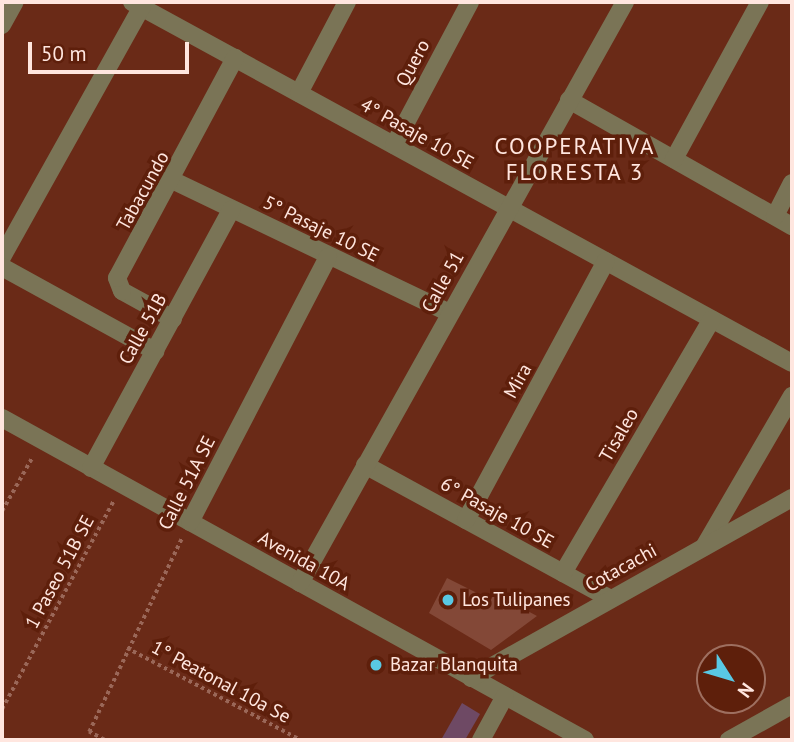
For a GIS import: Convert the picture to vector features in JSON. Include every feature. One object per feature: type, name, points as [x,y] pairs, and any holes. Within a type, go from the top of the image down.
[{"type":"street","points":[[2,25],[15,2]]},
{"type":"street","points":[[299,93],[347,2]]},
{"type":"street","name":"Quero","points":[[394,145],[470,2]]},
{"type":"street","name":"Calle 51","points":[[300,583],[625,2]]},
{"type":"street","points":[[674,159],[760,2]]},
{"type":"street","points":[[2,257],[137,4]]},
{"type":"street","name":"4° Pasaje 10 SE","points":[[137,4],[792,363]]},
{"type":"street","name":"Tabacundo","points":[[173,318],[122,291],[117,278],[174,181],[235,58]]},
{"type":"street","points":[[569,100],[792,226]]},
{"type":"street","name":"5° Pasaje 10 SE","points":[[174,181],[328,257],[450,313]]},
{"type":"street","points":[[775,216],[792,183]]},
{"type":"street","name":"Calle 51B","points":[[91,468],[232,209]]},
{"type":"street","name":"Calle 51A SE","points":[[190,522],[328,257]]},
{"type":"street","name":"Mira","points":[[466,520],[606,261]]},
{"type":"street","points":[[2,267],[155,351]]},
{"type":"street","name":"Tisaleo","points":[[563,573],[712,319]]},
{"type":"street","points":[[705,547],[792,396]]},
{"type":"street","name":"Avenida 10A","points":[[2,418],[585,740]]},
{"type":"street","name":"6° Pasaje 10 SE","points":[[365,465],[609,598]]},
{"type":"street","name":"Cotacachi","points":[[471,678],[609,598],[792,498]]},
{"type":"street","points":[[481,740],[505,696]]},
{"type":"street","points":[[729,740],[792,705]]},
{"type":"path","points":[[2,511],[43,441]]},
{"type":"path","name":"1 Paseo 51B SE","points":[[2,709],[123,485]]},
{"type":"path","name":"Calle 51A SE","points":[[103,740],[89,732],[127,648],[190,522]]},
{"type":"path","name":"1° Peatonal 10a Se","points":[[127,648],[301,740]]},
{"type":"shaded area","points":[[462,703],[480,714],[465,740],[441,740]]},
{"type":"building","points":[[447,578],[491,600],[494,593],[537,616],[491,650],[429,613]]},
{"type":"place","name":"Los Tulipanes","points":[[448,600]]},
{"type":"place","name":"Bazar Blanquita","points":[[376,665]]},
{"type":"district","name":"COOPERATIVA FLORESTA 3","points":[[575,159]]}]
